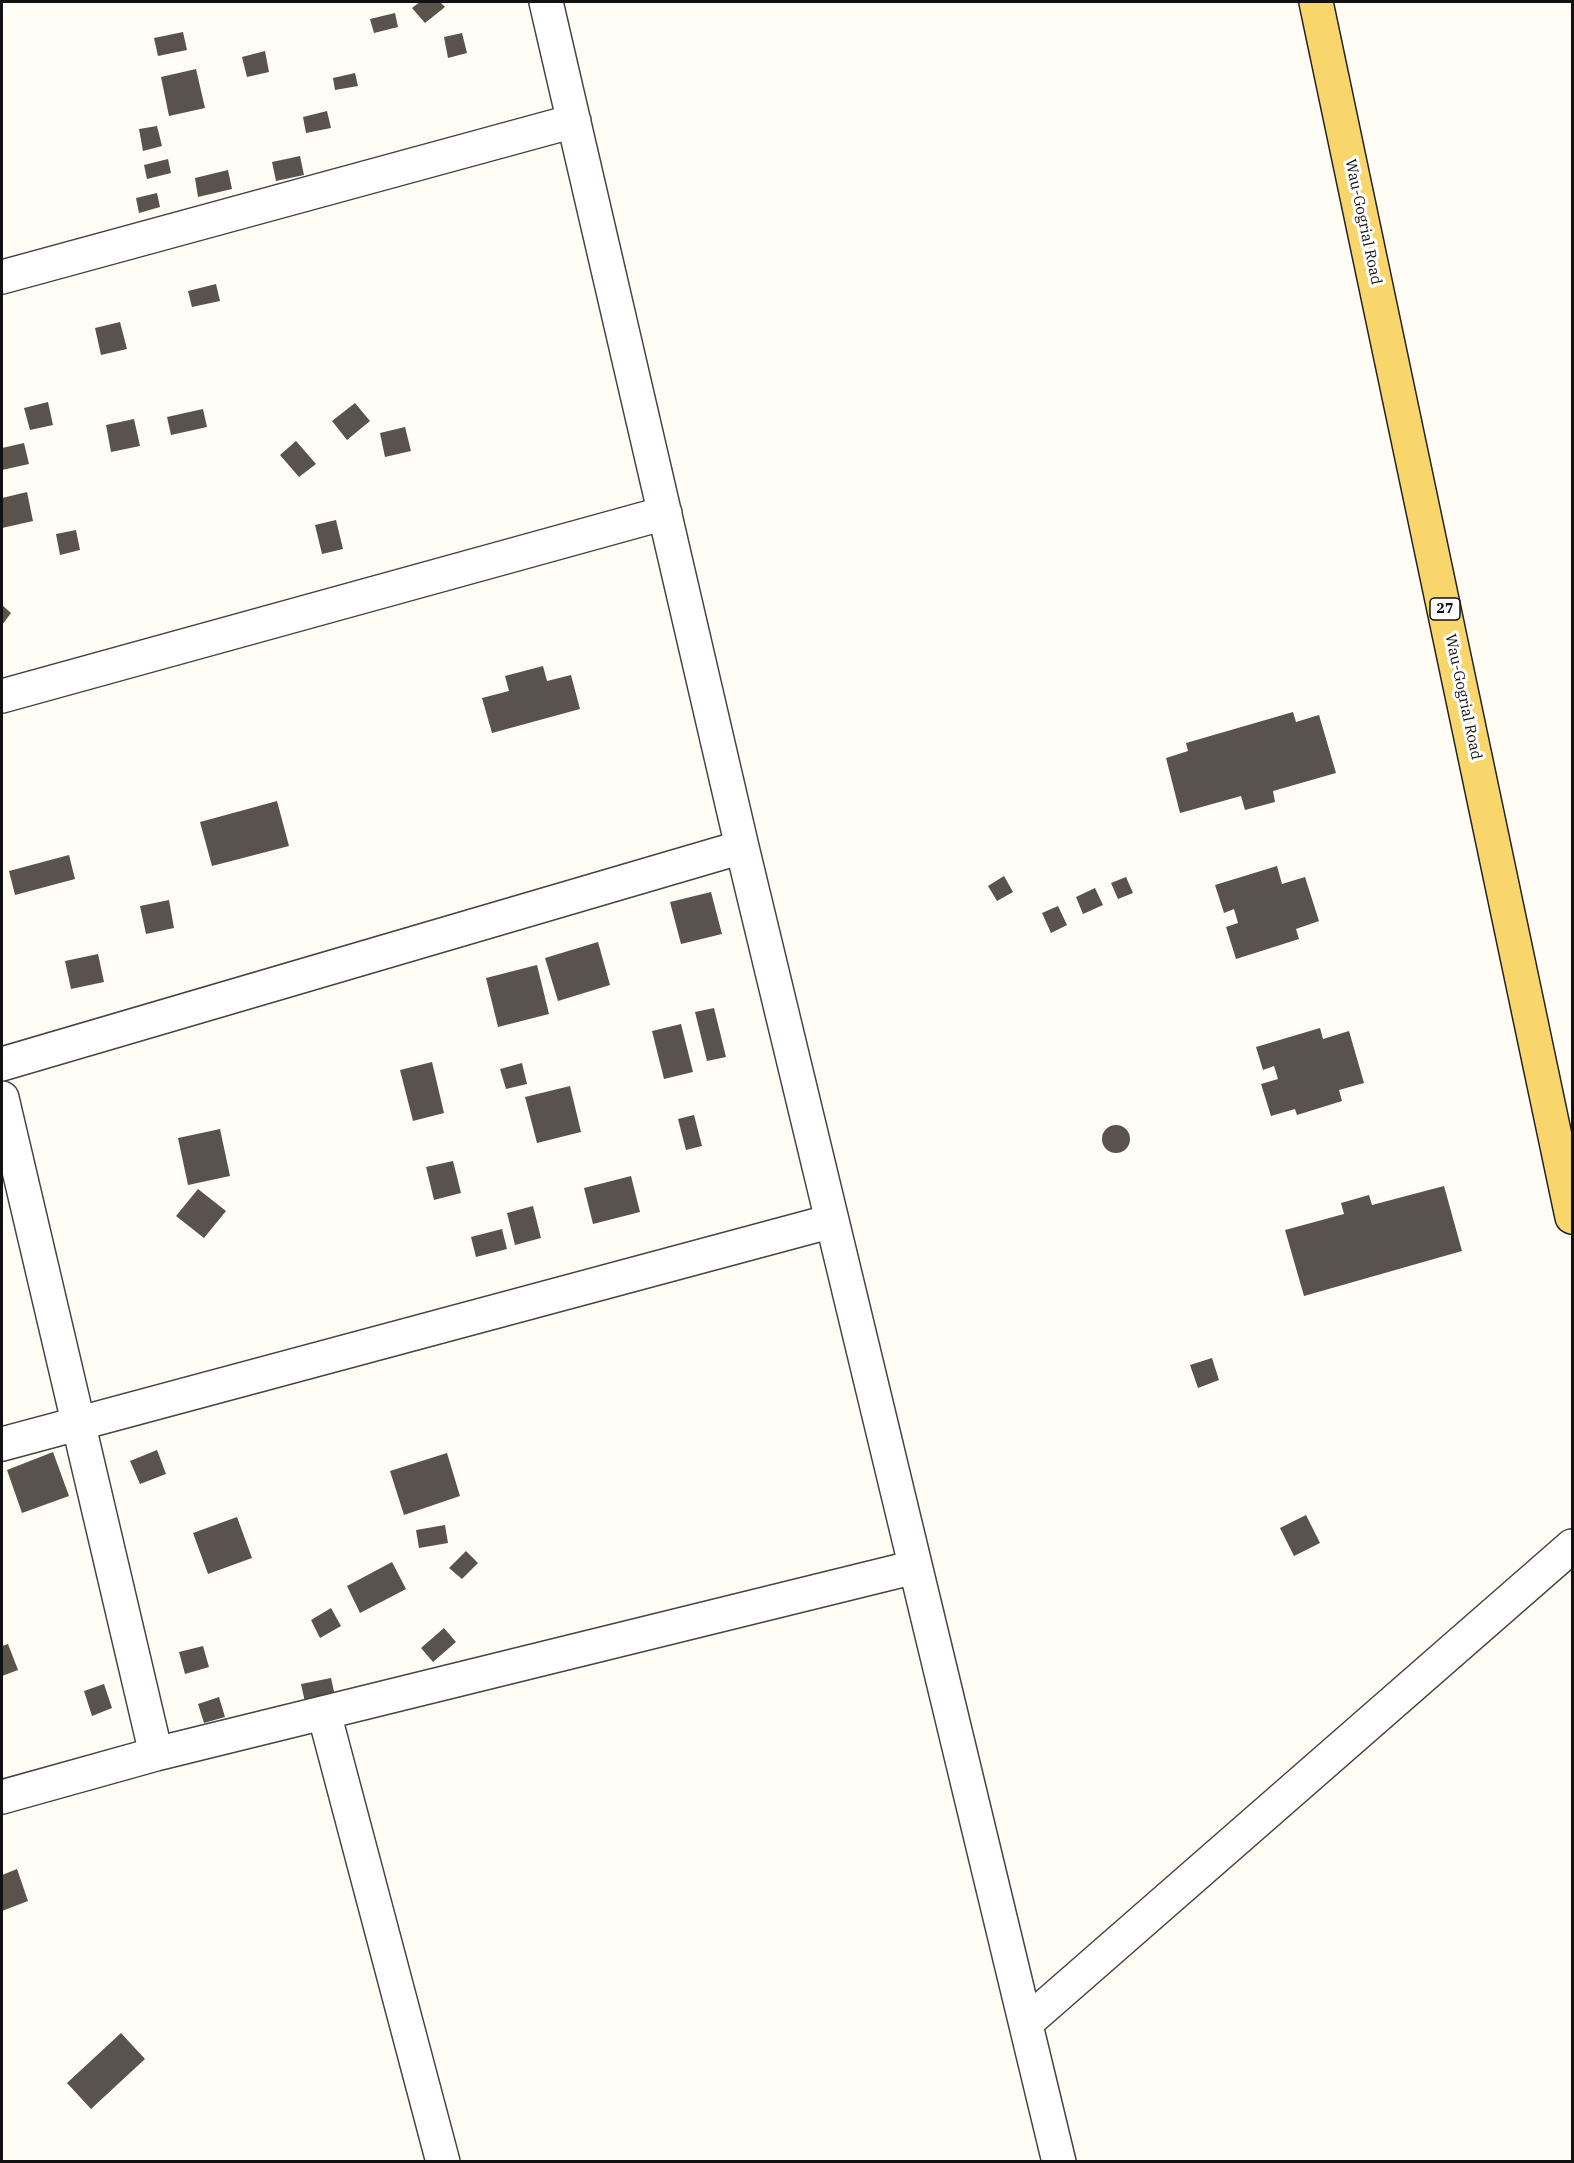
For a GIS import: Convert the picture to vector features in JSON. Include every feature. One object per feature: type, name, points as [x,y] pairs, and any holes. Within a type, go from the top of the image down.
[{"type":"main road","name":"Wau-Gogrial Road","points":[[1316,2],[1572,1217]]},
{"type":"street","points":[[546,2],[742,847],[1059,2162]]},
{"type":"street","points":[[2,277],[574,121]]},
{"type":"street","points":[[2,696],[665,513]]},
{"type":"street","points":[[2,1064],[742,847]]},
{"type":"street","points":[[2,1098],[156,1755]]},
{"type":"street","points":[[2,1444],[832,1221]]},
{"type":"street","points":[[1026,2023],[1572,1546]]},
{"type":"street","points":[[2,1797],[156,1755],[915,1567]]},
{"type":"street","points":[[324,1713],[443,2162]]},
{"type":"building","points":[[420,2],[440,2],[445,7],[425,23],[412,8]]},
{"type":"building","points":[[395,13],[398,27],[374,33],[370,19]]},
{"type":"building","points":[[183,32],[187,50],[158,56],[154,38]]},
{"type":"building","points":[[462,33],[467,53],[448,58],[444,37]]},
{"type":"building","points":[[265,51],[269,72],[247,77],[242,57]]},
{"type":"building","points":[[196,69],[205,108],[169,116],[161,77]]},
{"type":"building","points":[[355,73],[358,86],[335,90],[333,78]]},
{"type":"building","points":[[327,111],[331,128],[306,133],[303,117]]},
{"type":"building","points":[[157,126],[162,146],[143,151],[139,129]]},
{"type":"building","points":[[300,156],[304,175],[276,181],[272,162]]},
{"type":"building","points":[[168,159],[171,173],[147,179],[144,165]]},
{"type":"building","points":[[228,170],[232,189],[198,197],[195,178]]},
{"type":"building","points":[[157,193],[160,207],[139,213],[136,198]]},
{"type":"building","points":[[216,284],[220,301],[192,307],[188,291]]},
{"type":"building","points":[[120,322],[127,349],[101,355],[95,328]]},
{"type":"building","points":[[48,402],[53,425],[30,430],[24,408]]},
{"type":"building","points":[[355,403],[370,421],[347,440],[332,421]]},
{"type":"building","points":[[203,409],[207,427],[171,435],[167,417]]},
{"type":"building","points":[[134,419],[140,446],[111,452],[106,425]]},
{"type":"building","points":[[405,427],[411,451],[385,457],[380,433]]},
{"type":"building","points":[[296,441],[316,464],[299,477],[280,455]]},
{"type":"building","points":[[24,443],[29,464],[2,470],[2,448]]},
{"type":"building","points":[[27,492],[33,521],[2,528],[2,498]]},
{"type":"building","points":[[336,520],[343,549],[322,554],[315,525]]},
{"type":"building","points":[[76,530],[80,550],[60,555],[56,534]]},
{"type":"building","points":[[2,605],[11,613],[2,625]]},
{"type":"building","points":[[543,666],[547,681],[571,675],[580,709],[492,733],[482,698],[509,691],[505,676]]},
{"type":"building","points":[[1293,712],[1296,722],[1319,715],[1336,773],[1273,791],[1275,802],[1245,810],[1241,796],[1180,813],[1166,758],[1188,751],[1186,743]]},
{"type":"building","points":[[277,801],[289,846],[212,866],[200,822]]},
{"type":"building","points":[[69,855],[75,879],[15,895],[9,871]]},
{"type":"building","points":[[1277,866],[1282,884],[1305,877],[1319,921],[1296,929],[1299,939],[1236,959],[1226,927],[1238,923],[1234,909],[1224,913],[1215,885]]},
{"type":"building","points":[[1004,876],[1013,892],[997,901],[988,886]]},
{"type":"building","points":[[1126,877],[1133,893],[1118,899],[1111,883]]},
{"type":"building","points":[[1095,888],[1103,905],[1083,914],[1076,897]]},
{"type":"building","points":[[711,892],[722,934],[681,944],[670,902]]},
{"type":"building","points":[[169,900],[174,928],[146,934],[140,906]]},
{"type":"building","points":[[1058,906],[1067,925],[1051,933],[1042,913]]},
{"type":"building","points":[[598,942],[610,985],[558,1001],[545,958]]},
{"type":"building","points":[[98,954],[104,982],[71,989],[65,961]]},
{"type":"building","points":[[537,965],[549,1014],[498,1027],[486,978]]},
{"type":"building","points":[[714,1008],[726,1057],[707,1061],[695,1012]]},
{"type":"building","points":[[681,1024],[693,1072],[664,1079],[652,1031]]},
{"type":"building","points":[[1320,1028],[1323,1039],[1349,1031],[1364,1083],[1339,1090],[1342,1101],[1297,1115],[1295,1109],[1271,1116],[1261,1084],[1278,1079],[1274,1066],[1263,1070],[1256,1047]]},
{"type":"building","points":[[432,1062],[444,1113],[413,1121],[400,1070]]},
{"type":"building","points":[[522,1063],[527,1084],[506,1089],[500,1069]]},
{"type":"building","points":[[570,1086],[581,1132],[537,1143],[525,1097]]},
{"type":"building","points":[[694,1115],[702,1146],[686,1150],[678,1119]]},
{"type":"building","points":[[1116,1125],[1126,1129],[1130,1139],[1126,1149],[1116,1153],[1106,1149],[1102,1139],[1106,1129]]},
{"type":"building","points":[[220,1129],[230,1176],[188,1185],[178,1138]]},
{"type":"building","points":[[453,1161],[461,1193],[434,1200],[426,1167]]},
{"type":"building","points":[[631,1176],[640,1212],[593,1224],[584,1188]]},
{"type":"building","points":[[1444,1186],[1462,1251],[1304,1296],[1285,1230],[1344,1214],[1341,1203],[1369,1195],[1372,1205]]},
{"type":"building","points":[[198,1189],[226,1211],[204,1238],[176,1216]]},
{"type":"building","points":[[533,1206],[541,1238],[515,1245],[507,1213]]},
{"type":"building","points":[[502,1229],[507,1249],[476,1257],[471,1237]]},
{"type":"building","points":[[1212,1358],[1219,1380],[1198,1388],[1190,1365]]},
{"type":"building","points":[[157,1450],[166,1474],[140,1484],[130,1461]]},
{"type":"building","points":[[53,1452],[69,1496],[22,1513],[7,1470]]},
{"type":"building","points":[[447,1453],[460,1496],[404,1515],[390,1471]]},
{"type":"building","points":[[1306,1515],[1320,1543],[1294,1556],[1280,1528]]},
{"type":"building","points":[[237,1517],[252,1558],[208,1574],[193,1533]]},
{"type":"building","points":[[445,1525],[448,1543],[419,1548],[416,1530]]},
{"type":"building","points":[[466,1551],[478,1563],[462,1579],[449,1568]]},
{"type":"building","points":[[392,1562],[406,1589],[360,1613],[347,1586]]},
{"type":"building","points":[[331,1608],[341,1626],[320,1638],[311,1620]]},
{"type":"building","points":[[444,1628],[456,1642],[433,1662],[421,1648]]},
{"type":"building","points":[[8,1644],[18,1670],[2,1676],[2,1646]]},
{"type":"building","points":[[203,1646],[209,1667],[185,1674],[179,1652]]},
{"type":"building","points":[[331,1678],[335,1696],[305,1702],[301,1684]]},
{"type":"building","points":[[104,1684],[112,1708],[92,1716],[84,1691]]},
{"type":"building","points":[[219,1697],[225,1717],[204,1723],[198,1704]]},
{"type":"building","points":[[17,1869],[28,1901],[2,1911],[2,1875]]},
{"type":"building","points":[[121,2033],[145,2059],[91,2109],[67,2083]]}]
